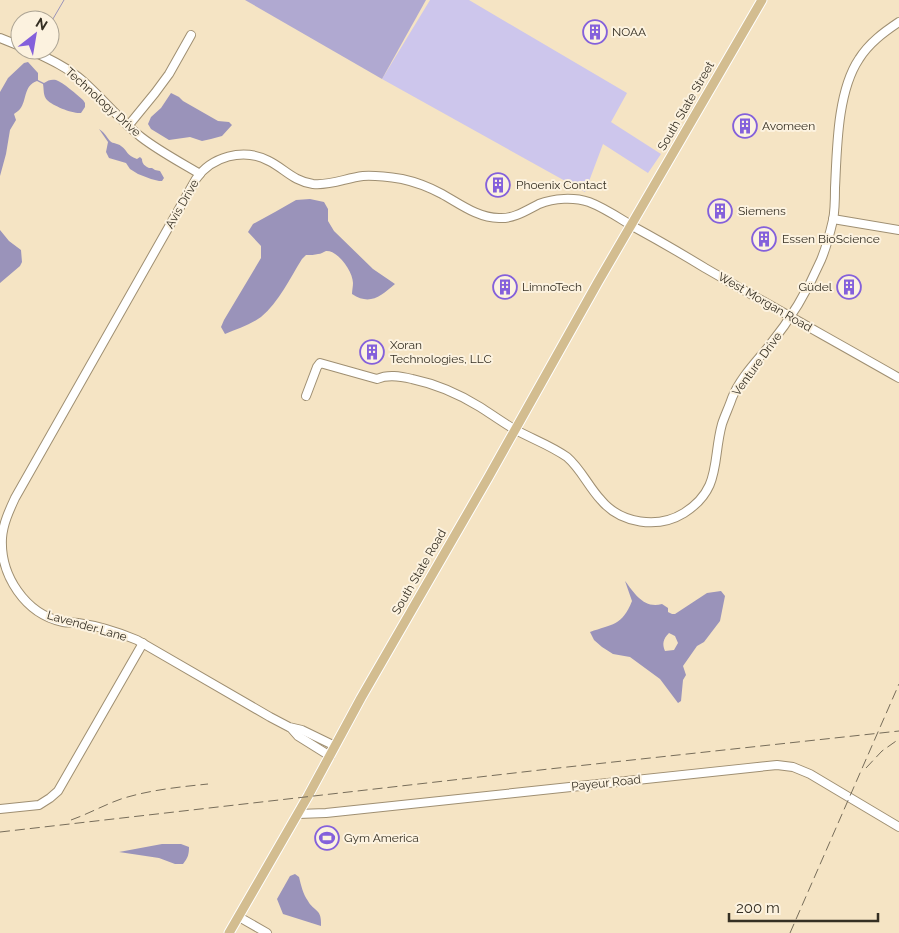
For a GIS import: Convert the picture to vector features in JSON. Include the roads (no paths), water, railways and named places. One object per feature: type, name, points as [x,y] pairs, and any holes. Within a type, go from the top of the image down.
[{"type":"main road","name":"South State Street","points":[[631,225],[762,0]]},
{"type":"main road","name":"South State Road","points":[[230,933],[401,628],[631,225]]},
{"type":"street","name":"Venture Drive","points":[[306,396],[320,363],[377,380],[382,376],[392,375],[439,386],[459,395],[515,429],[556,449],[570,460],[580,471],[601,502],[613,511],[629,519],[647,522],[663,521],[682,514],[696,505],[709,488],[714,474],[722,424],[733,395],[791,317],[821,258],[833,219],[841,116],[850,76],[858,60],[872,43],[899,22]]},
{"type":"street","points":[[128,126],[156,93],[191,35]]},
{"type":"street","name":"Technology Drive","points":[[52,60],[69,70],[98,95],[142,138],[200,174]]},
{"type":"street","name":"Avis Drive","points":[[24,482],[200,174],[205,168],[222,159],[234,155],[247,155],[268,160],[296,179],[311,184],[327,184],[362,176],[382,176],[419,183],[483,216],[499,218],[518,214],[541,203],[563,199],[587,202],[603,208],[631,225]]},
{"type":"street","points":[[833,219],[899,230]]},
{"type":"street","name":"West Morgan Road","points":[[631,225],[899,378]]},
{"type":"street","name":"Lavender Lane","points":[[24,482],[5,521],[2,538],[2,558],[3,570],[28,603],[44,614],[63,622],[88,624],[121,633],[143,643],[289,727],[298,736],[330,756]]},
{"type":"street","points":[[0,808],[39,805],[58,791],[143,643]]},
{"type":"street","name":"Lavender Lane","points":[[289,727],[302,730],[335,746]]},
{"type":"street","name":"Payeur Road","points":[[298,814],[326,813],[777,765],[793,767],[810,774],[899,827]]},
{"type":"street","points":[[239,917],[267,933]]},
{"type":"waterway","points":[[58,10],[64,0]]},
{"type":"railway","points":[[790,933],[899,684]]},
{"type":"railway","points":[[0,832],[899,731]]},
{"type":"railway","points":[[866,768],[882,751],[899,739]]},
{"type":"railway","points":[[71,820],[115,801],[142,793],[208,784]]},
{"type":"place","name":"NOAA","points":[[595,32]]},
{"type":"place","name":"Avomeen","points":[[745,126]]},
{"type":"place","name":"Phoenix Contact","points":[[498,185]]},
{"type":"place","name":"Siemens","points":[[720,211]]},
{"type":"place","name":"Essen BioScience","points":[[764,239]]},
{"type":"place","name":"LimnoTech","points":[[505,287]]},
{"type":"place","name":"Güdel","points":[[849,287]]},
{"type":"place","name":"Xoran Technologies, LLC","points":[[372,352]]},
{"type":"place","name":"Gym America","points":[[327,838]]}]
